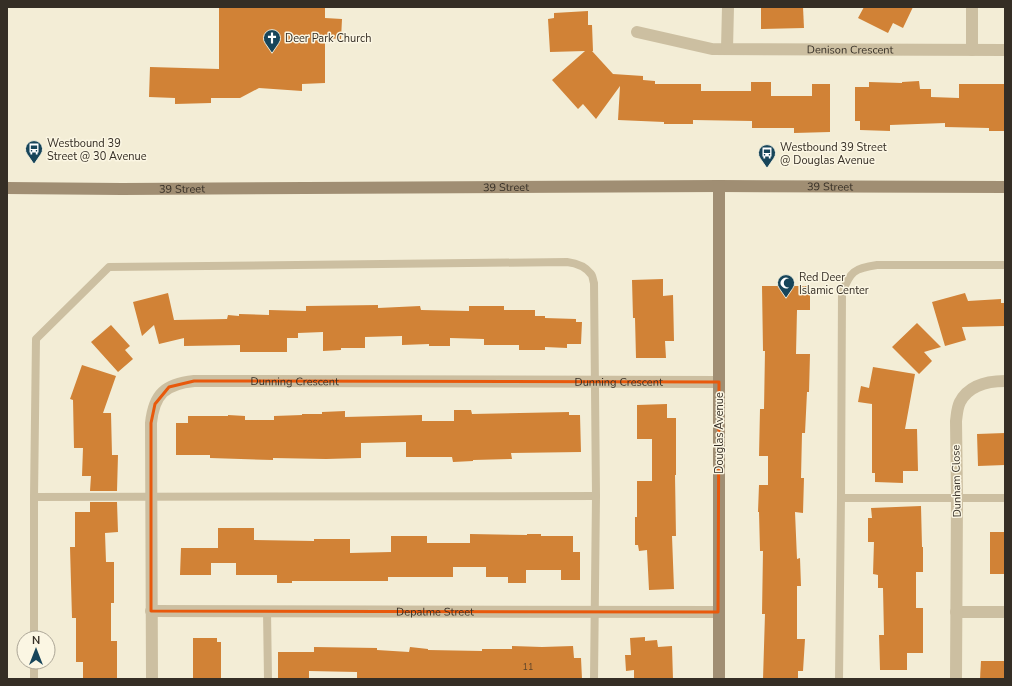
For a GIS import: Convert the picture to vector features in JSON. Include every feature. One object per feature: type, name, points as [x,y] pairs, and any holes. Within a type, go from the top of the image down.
[{"type":"street","points":[[728,7],[728,49]]},
{"type":"street","points":[[972,7],[972,50]]},
{"type":"street","name":"Denison Crescent","points":[[637,32],[712,49],[1005,50]]},
{"type":"street","name":"39 Street","points":[[7,188],[719,186],[1005,187]]},
{"type":"street","name":"Douglas Avenue","points":[[719,186],[719,679]]},
{"type":"street","name":"Dunning Crescent","points":[[152,679],[151,423],[155,404],[162,392],[169,387],[194,381],[719,382]]},
{"type":"street","name":"Dunham Close","points":[[956,679],[957,410],[965,394],[974,388],[991,381],[1005,381]]},
{"type":"street","name":"Depalme Street","points":[[152,611],[718,612]]},
{"type":"street","points":[[956,612],[1005,612]]},
{"type":"lane","points":[[34,630],[36,339],[109,266],[567,262],[577,264],[591,274],[594,284],[596,496],[594,679]]},
{"type":"lane","points":[[839,679],[842,498],[842,293],[847,279],[853,272],[864,266],[1005,265]]},
{"type":"lane","points":[[34,497],[596,496]]},
{"type":"lane","points":[[842,498],[1005,498]]},
{"type":"lane","points":[[267,611],[268,679]]},
{"type":"highlighted area","points":[[194,381],[719,382],[718,612],[151,611],[151,423],[155,404],[169,387]]},
{"type":"building","name":"Deer Park Church","points":[[219,7],[325,7],[325,18],[342,19],[341,39],[325,38],[325,83],[302,84],[302,91],[259,88],[240,98],[211,98],[211,103],[175,104],[175,98],[149,97],[150,67],[219,69]]},
{"type":"building","points":[[761,7],[803,7],[804,28],[761,29]]},
{"type":"building","points":[[864,7],[913,7],[903,28],[893,23],[888,33],[858,18]]},
{"type":"building","points":[[588,11],[588,25],[592,25],[592,51],[613,74],[643,76],[643,80],[655,81],[655,84],[701,84],[701,91],[751,91],[751,82],[771,82],[771,96],[812,96],[812,84],[830,84],[830,132],[794,133],[794,128],[752,128],[752,121],[693,120],[693,124],[664,124],[664,122],[618,120],[620,86],[596,119],[583,104],[578,109],[552,80],[585,51],[550,52],[548,19],[554,18],[554,13]]},
{"type":"building","points":[[919,81],[920,89],[931,89],[931,97],[959,98],[959,84],[1005,84],[1005,131],[989,131],[989,128],[945,127],[945,123],[890,125],[890,131],[860,130],[860,121],[855,121],[855,87],[869,87],[869,82],[902,83]]},
{"type":"building","points":[[663,279],[663,296],[673,295],[674,341],[665,341],[666,358],[636,358],[632,280]]},
{"type":"building","points":[[762,286],[810,286],[810,310],[797,310],[796,354],[810,354],[809,392],[807,392],[805,433],[802,433],[801,478],[804,478],[803,513],[795,512],[797,559],[800,558],[801,586],[797,586],[797,639],[805,639],[803,671],[798,671],[798,679],[763,679],[765,614],[762,614],[763,551],[760,551],[758,512],[759,485],[768,485],[768,456],[759,456],[760,409],[764,409],[765,351],[763,351]]},
{"type":"building","points":[[168,293],[174,320],[227,319],[228,315],[239,316],[239,314],[269,315],[269,310],[306,311],[306,306],[378,305],[378,308],[420,306],[421,310],[469,311],[469,306],[504,306],[504,310],[535,310],[535,316],[545,316],[545,318],[576,319],[576,322],[582,322],[581,344],[567,344],[567,348],[545,347],[545,350],[519,350],[519,345],[484,345],[484,339],[450,338],[450,346],[429,346],[429,344],[402,345],[402,336],[365,337],[365,348],[341,348],[341,350],[323,351],[323,332],[298,333],[298,338],[287,338],[287,352],[240,352],[240,345],[184,346],[184,338],[159,344],[154,325],[142,336],[133,302]]},
{"type":"building","points":[[965,293],[968,301],[1001,299],[1001,303],[1005,303],[1005,326],[962,327],[966,340],[945,346],[932,302]]},
{"type":"building","points":[[917,323],[941,347],[924,352],[932,361],[919,374],[892,347]]},
{"type":"building","points":[[111,325],[130,346],[125,350],[133,359],[118,372],[91,342]]},
{"type":"building","points":[[82,365],[116,376],[103,413],[111,413],[112,455],[118,455],[117,491],[90,491],[91,476],[82,476],[83,448],[74,448],[73,400],[70,399]]},
{"type":"building","points":[[873,367],[915,374],[905,429],[917,429],[918,471],[903,471],[903,483],[875,482],[875,473],[872,473],[872,404],[858,402],[861,386],[869,388]]},
{"type":"building","points":[[667,404],[667,418],[676,418],[676,536],[672,536],[674,589],[649,590],[647,550],[639,551],[638,545],[635,545],[635,517],[637,517],[637,481],[652,481],[652,439],[637,439],[637,405]]},
{"type":"building","points":[[454,410],[471,410],[472,414],[569,412],[569,415],[580,415],[581,452],[511,453],[512,459],[453,462],[452,457],[406,457],[406,442],[361,443],[361,458],[273,458],[273,460],[210,458],[210,455],[176,455],[176,423],[188,423],[188,416],[228,415],[245,416],[245,420],[274,420],[274,416],[322,414],[322,412],[345,411],[345,417],[422,415],[422,421],[454,421]]},
{"type":"building","points":[[1005,433],[1005,465],[978,466],[977,434]]},
{"type":"building","points":[[90,502],[117,502],[118,532],[105,533],[106,562],[114,562],[114,603],[111,603],[111,641],[117,641],[117,679],[83,679],[83,662],[76,662],[76,618],[72,618],[70,547],[75,547],[75,512],[90,512]]},
{"type":"building","points":[[921,506],[923,572],[916,572],[916,608],[923,608],[923,653],[907,653],[907,670],[880,670],[879,635],[884,635],[883,588],[878,588],[878,575],[873,574],[874,542],[868,542],[868,518],[872,518],[871,508]]},
{"type":"building","points":[[218,528],[254,528],[254,540],[314,541],[314,539],[350,539],[350,553],[391,552],[391,536],[427,536],[427,543],[470,543],[470,534],[541,534],[541,536],[573,536],[573,552],[580,552],[580,580],[561,580],[561,570],[526,570],[526,583],[508,583],[508,577],[486,577],[486,567],[453,567],[453,577],[388,577],[388,581],[292,581],[292,583],[277,583],[277,575],[236,575],[236,563],[211,563],[211,575],[180,575],[181,548],[218,548]]},
{"type":"building","points":[[990,532],[1005,532],[1005,574],[990,574]]},
{"type":"building","points":[[645,637],[645,641],[657,640],[658,647],[672,646],[673,679],[634,679],[634,670],[626,671],[625,655],[631,655],[630,638]]},
{"type":"building","points":[[193,638],[217,638],[217,642],[221,642],[221,679],[193,679]]},
{"type":"building","points":[[512,646],[573,646],[574,658],[581,658],[582,679],[357,679],[357,672],[309,671],[309,679],[278,679],[278,652],[314,652],[314,647],[377,648],[377,650],[409,652],[410,647],[428,650],[482,651],[482,649],[512,649]]},
{"type":"building","points":[[981,661],[1005,661],[1005,679],[980,679]]},
{"type":"place","name":"Deer Park Church","points":[[272,53]]},
{"type":"place","name":"Westbound 39 Street @ 30 Avenue","points":[[34,164]]},
{"type":"place","name":"Westbound 39 Street @ Douglas Avenue","points":[[767,168]]},
{"type":"place","name":"Red Deer Islamic Center","points":[[786,298]]}]
